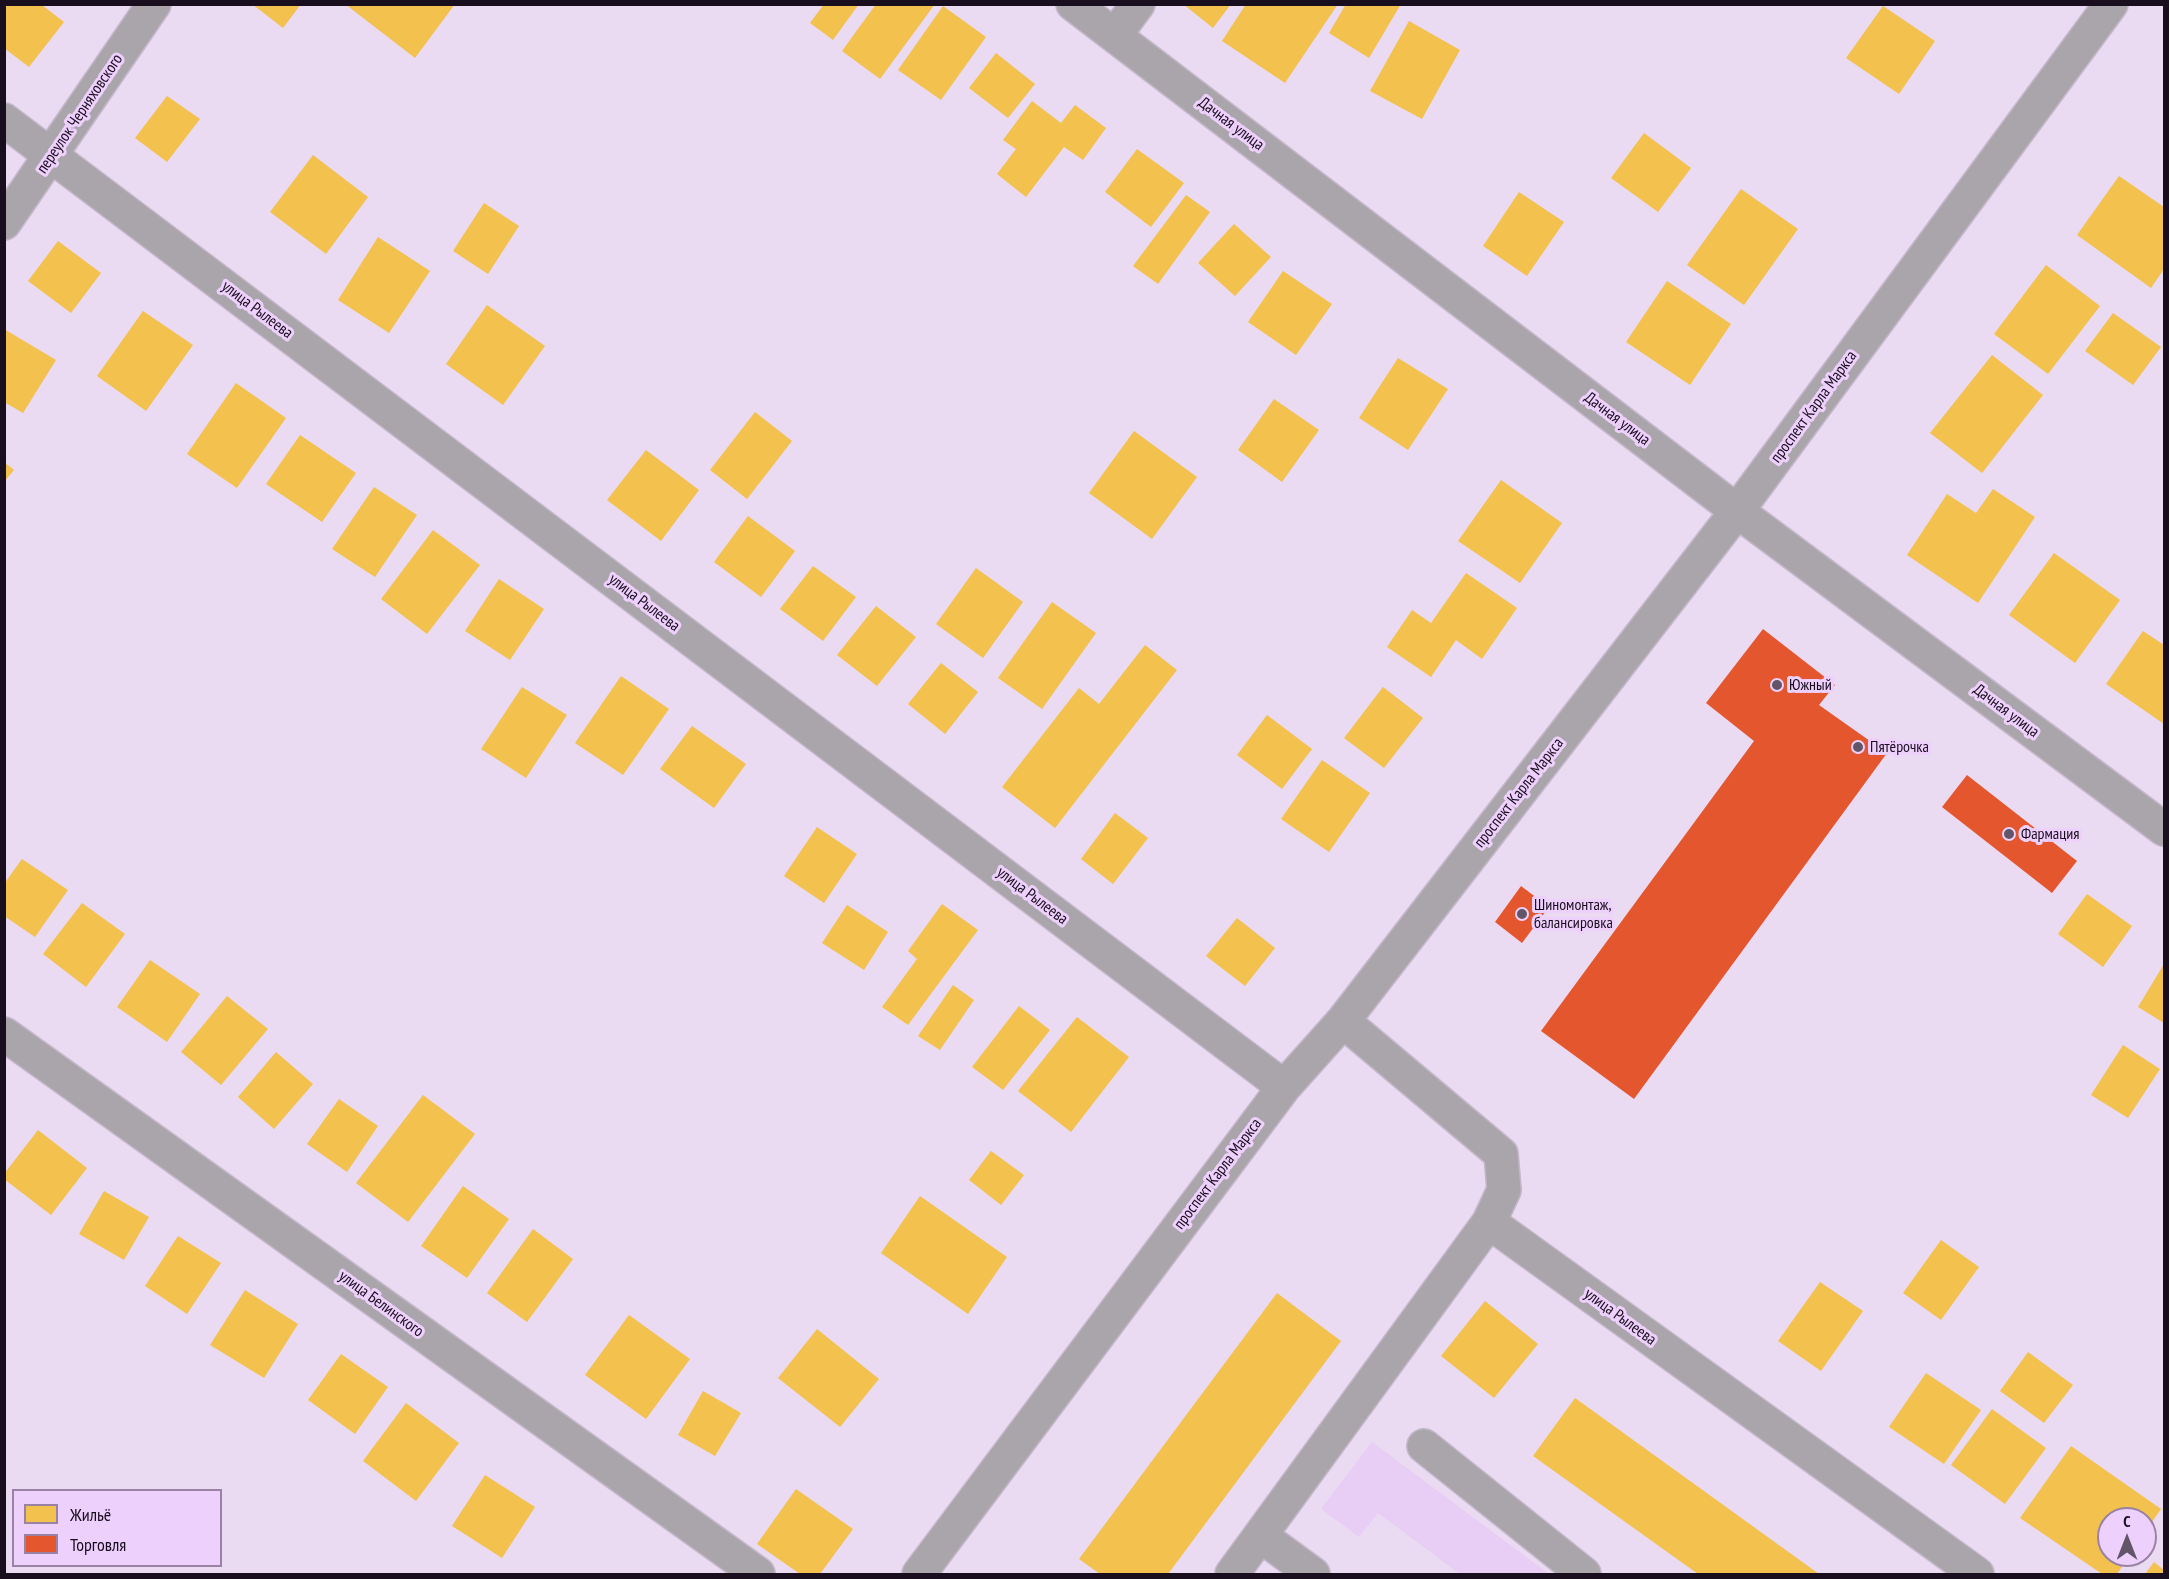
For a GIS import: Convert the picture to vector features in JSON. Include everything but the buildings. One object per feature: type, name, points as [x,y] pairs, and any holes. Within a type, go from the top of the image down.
[{"type":"street","name":"переулок Черняховского","points":[[4,224],[154,4]]},
{"type":"street","name":"Дачная улица","points":[[1073,4],[1737,511],[2164,829]]},
{"type":"street","points":[[1115,35],[1138,4]]},
{"type":"street","name":"проспект Карла Маркса","points":[[930,1571],[1284,1087],[1342,1021],[1737,511],[2111,4]]},
{"type":"street","name":"улица Рылеева","points":[[4,120],[1284,1087]]},
{"type":"street","points":[[1232,1575],[1489,1222],[1504,1190],[1501,1154],[1342,1021]]},
{"type":"street","name":"улица Белинского","points":[[4,1034],[758,1575]]},
{"type":"street","name":"улица Рылеева","points":[[1489,1222],[1977,1575]]},
{"type":"street","points":[[1424,1446],[1584,1575]]},
{"type":"street","points":[[1262,1536],[1313,1575]]},
{"type":"shaded area","points":[[1372,1442],[1549,1574],[1460,1574],[1378,1513],[1359,1537],[1321,1509]]},
{"type":"place","name":"Южный","points":[[1777,685]]},
{"type":"place","name":"Пятёрочка","points":[[1858,747]]},
{"type":"place","name":"Фармация","points":[[2009,834]]},
{"type":"place","name":"Шиномонтаж, балансировка","points":[[1522,914]]}]
